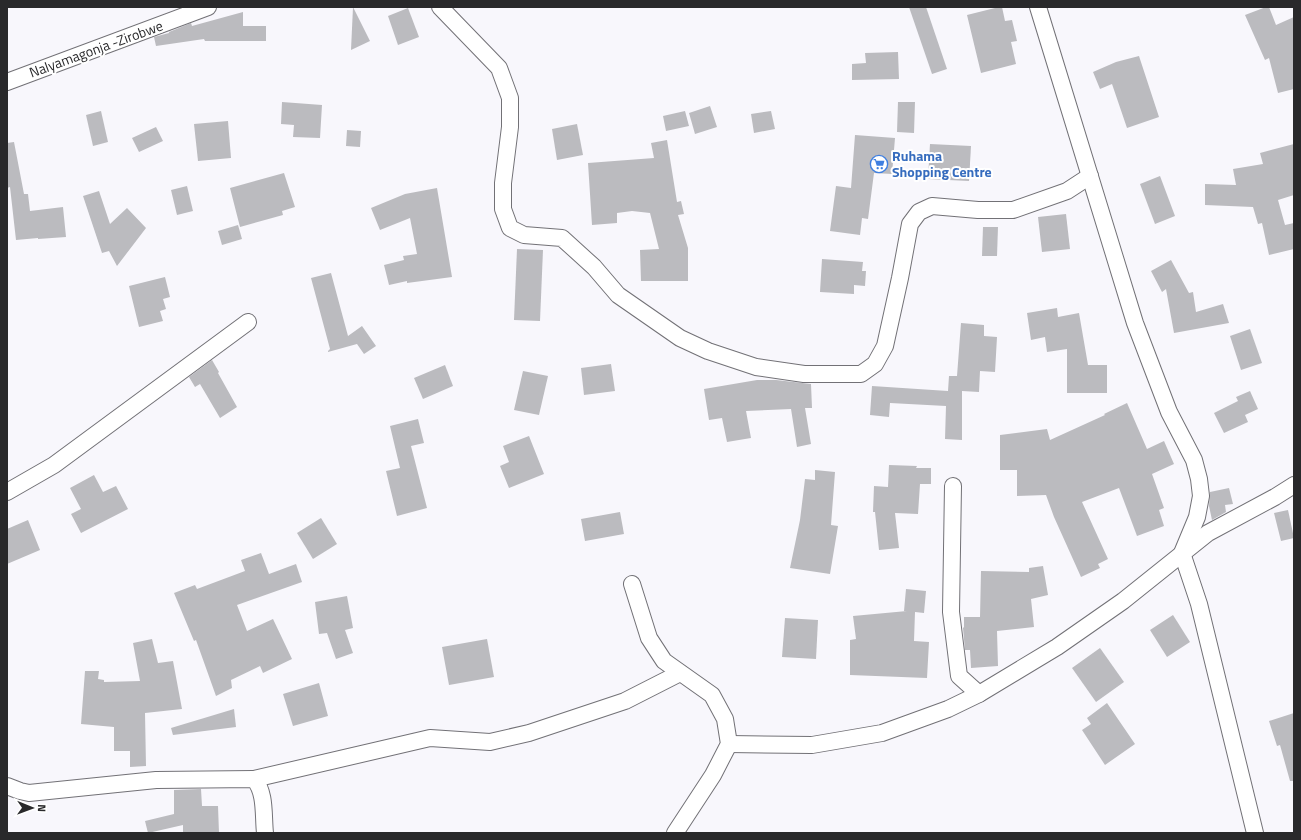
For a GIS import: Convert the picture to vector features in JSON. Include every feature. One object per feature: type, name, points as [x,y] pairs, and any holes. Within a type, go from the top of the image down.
[{"type":"street","name":"Nalyamagonja -Zirobwe","points":[[7,82],[208,7]]},
{"type":"street","points":[[440,7],[499,68],[510,98],[510,127],[503,183],[503,209],[510,228],[524,235],[562,238],[594,267],[618,295],[680,338],[708,352],[756,367],[804,374],[861,374],[875,364],[885,346],[910,224],[919,212],[932,206],[978,210],[1013,210],[1067,191],[1090,176]]},
{"type":"street","points":[[1038,7],[1135,323],[1169,412],[1194,460],[1201,496],[1197,517],[1182,554],[1199,604],[1255,833]]},
{"type":"street","points":[[7,492],[54,464],[248,322]]},
{"type":"street","points":[[730,744],[812,744],[882,733],[948,709],[979,694],[1056,647],[1123,602],[1208,533],[1275,497],[1294,485]]},
{"type":"street","points":[[953,486],[951,612],[959,676],[979,694]]},
{"type":"street","points":[[632,584],[648,638],[664,661],[712,695],[725,719],[730,744],[713,775],[675,833]]},
{"type":"street","points":[[7,786],[20,791],[29,792],[156,780],[254,778],[430,738],[490,742],[529,733],[625,701],[680,673]]},
{"type":"street","points":[[254,778],[260,785],[262,794],[265,833]]},
{"type":"building","points":[[353,7],[370,41],[351,50]]},
{"type":"building","points":[[909,7],[926,7],[947,69],[932,74]]},
{"type":"building","points":[[1002,7],[1005,21],[1012,20],[1017,41],[1011,42],[1016,64],[981,73],[967,15]]},
{"type":"building","points":[[1269,7],[1276,25],[1294,17],[1294,89],[1278,93],[1269,58],[1265,60],[1245,15]]},
{"type":"building","points":[[408,8],[419,37],[398,45],[388,16]]},
{"type":"building","points":[[243,12],[243,26],[266,26],[266,41],[205,41],[204,39],[156,46],[154,37],[169,33],[191,23],[192,26]]},
{"type":"building","points":[[898,52],[899,79],[852,80],[852,64],[866,63],[865,53]]},
{"type":"building","points":[[1139,56],[1159,117],[1127,128],[1112,84],[1100,89],[1093,72],[1116,62]]},
{"type":"building","points":[[282,102],[322,105],[320,138],[293,137],[294,125],[281,124]]},
{"type":"building","points":[[898,102],[915,102],[914,133],[897,132]]},
{"type":"building","points":[[710,106],[717,127],[695,134],[689,113]]},
{"type":"building","points":[[101,111],[108,142],[93,146],[86,115]]},
{"type":"building","points":[[685,111],[689,126],[666,131],[663,116]]},
{"type":"building","points":[[771,111],[775,129],[754,133],[751,114]]},
{"type":"building","points":[[228,121],[231,158],[198,161],[194,124]]},
{"type":"building","points":[[577,124],[583,155],[557,160],[552,129]]},
{"type":"building","points":[[156,127],[163,141],[139,152],[132,138]]},
{"type":"building","points":[[347,130],[361,131],[360,147],[346,146]]},
{"type":"building","points":[[855,135],[895,138],[892,174],[874,173],[868,219],[862,218],[860,235],[830,231],[836,186],[851,188]]},
{"type":"building","points":[[667,140],[677,202],[681,201],[684,214],[678,215],[688,248],[688,281],[641,281],[640,250],[659,249],[650,213],[632,211],[617,213],[617,223],[592,225],[588,163],[654,158],[651,143]]},
{"type":"building","points":[[14,142],[24,194],[28,194],[30,211],[63,207],[66,237],[16,240],[10,187],[7,188],[7,143]]},
{"type":"building","points":[[930,144],[971,146],[969,181],[928,179]]},
{"type":"building","points":[[1294,144],[1294,195],[1278,200],[1285,225],[1294,223],[1294,249],[1269,255],[1262,223],[1258,224],[1253,207],[1205,205],[1205,184],[1236,185],[1233,169],[1263,164],[1260,153]]},
{"type":"building","points":[[284,173],[295,207],[282,211],[283,215],[240,227],[230,188]]},
{"type":"building","points":[[1160,176],[1175,216],[1155,224],[1140,184]]},
{"type":"building","points":[[187,186],[193,211],[177,215],[171,190]]},
{"type":"building","points":[[437,188],[452,277],[407,283],[407,281],[389,285],[384,265],[404,260],[403,256],[417,254],[410,218],[380,230],[371,208],[405,194]]},
{"type":"building","points":[[99,191],[110,224],[127,208],[146,228],[117,266],[109,251],[102,253],[83,196]]},
{"type":"building","points":[[1066,214],[1070,249],[1042,252],[1038,217]]},
{"type":"building","points":[[238,225],[242,239],[222,245],[218,231]]},
{"type":"building","points":[[983,227],[998,227],[997,256],[982,256]]},
{"type":"building","points":[[517,249],[543,250],[540,321],[514,320]]},
{"type":"building","points":[[822,259],[863,262],[862,271],[866,271],[865,286],[854,285],[854,294],[820,292]]},
{"type":"building","points":[[1171,260],[1189,293],[1193,292],[1196,312],[1223,304],[1229,323],[1174,333],[1166,289],[1162,292],[1151,271]]},
{"type":"building","points":[[331,273],[348,336],[362,326],[376,346],[364,354],[357,344],[328,352],[330,349],[311,278]]},
{"type":"building","points":[[165,277],[170,297],[163,299],[166,309],[160,311],[163,321],[139,327],[129,286]]},
{"type":"building","points":[[1057,308],[1058,317],[1079,313],[1088,365],[1107,365],[1107,393],[1067,393],[1067,349],[1047,352],[1045,337],[1031,340],[1027,313]]},
{"type":"building","points":[[961,323],[984,325],[984,336],[997,337],[995,372],[980,371],[979,392],[962,391],[962,440],[945,439],[946,406],[890,403],[889,417],[870,415],[872,386],[948,391],[949,376],[957,376]]},
{"type":"building","points":[[1250,329],[1262,363],[1241,370],[1230,336]]},
{"type":"building","points":[[212,360],[237,407],[220,418],[200,384],[195,387],[189,377]]},
{"type":"building","points":[[611,364],[615,391],[584,395],[581,368]]},
{"type":"building","points":[[445,365],[453,386],[423,399],[414,378]]},
{"type":"building","points":[[523,371],[548,376],[539,415],[514,410]]},
{"type":"building","points":[[757,380],[776,380],[811,384],[812,408],[805,408],[811,444],[797,447],[791,409],[746,411],[751,438],[727,442],[722,418],[709,420],[704,389]]},
{"type":"building","points":[[1250,391],[1258,409],[1245,415],[1248,422],[1224,433],[1214,413],[1238,401],[1236,397]]},
{"type":"building","points":[[1127,403],[1147,449],[1164,441],[1174,464],[1152,474],[1164,508],[1159,510],[1164,526],[1137,536],[1119,488],[1082,502],[1108,559],[1098,564],[1100,568],[1081,577],[1054,517],[1046,495],[1017,496],[1017,470],[1000,470],[1000,435],[1047,429],[1050,440],[1105,415],[1104,414]]},
{"type":"building","points":[[418,419],[424,443],[411,446],[427,508],[397,516],[386,471],[400,468],[390,426]]},
{"type":"building","points":[[529,436],[544,474],[509,488],[500,466],[509,462],[503,446]]},
{"type":"building","points":[[889,465],[931,468],[931,484],[920,484],[918,514],[895,513],[899,548],[879,550],[875,512],[873,512],[874,486],[888,487]]},
{"type":"building","points":[[815,470],[835,472],[831,525],[838,526],[830,574],[790,568],[800,520],[805,479],[815,480]]},
{"type":"building","points":[[94,475],[103,492],[116,486],[128,509],[81,533],[71,514],[81,509],[70,488]]},
{"type":"building","points":[[1229,488],[1233,504],[1225,505],[1226,512],[1212,520],[1209,506],[1210,492]]},
{"type":"building","points":[[1288,510],[1294,538],[1281,541],[1274,513]]},
{"type":"building","points":[[620,512],[624,534],[585,541],[581,519]]},
{"type":"building","points":[[321,518],[337,544],[313,559],[297,533]]},
{"type":"building","points":[[28,520],[40,550],[7,564],[7,529]]},
{"type":"building","points":[[261,553],[269,574],[296,564],[302,582],[237,605],[247,631],[273,619],[292,659],[263,673],[260,666],[231,680],[232,688],[216,696],[196,640],[194,641],[174,593],[195,585],[197,589],[245,571],[241,560]]},
{"type":"building","points":[[1043,566],[1048,595],[1031,599],[1034,627],[997,631],[998,666],[971,668],[970,650],[965,650],[963,628],[964,617],[980,617],[981,571],[1029,572],[1029,568]]},
{"type":"building","points":[[906,589],[926,591],[924,613],[915,612],[914,641],[929,642],[927,678],[850,675],[850,640],[856,639],[853,616],[907,611],[904,611]]},
{"type":"building","points":[[347,596],[353,628],[345,630],[353,653],[336,659],[327,633],[319,634],[315,602]]},
{"type":"building","points":[[1173,615],[1190,642],[1167,657],[1150,630]]},
{"type":"building","points":[[785,618],[818,620],[816,659],[782,657]]},
{"type":"building","points":[[152,639],[158,663],[173,661],[182,709],[145,713],[146,766],[130,767],[130,751],[114,751],[114,727],[81,724],[85,671],[99,671],[98,679],[104,680],[104,682],[140,681],[133,643]]},
{"type":"building","points":[[487,639],[494,677],[449,685],[442,647]]},
{"type":"building","points":[[1100,648],[1124,682],[1096,702],[1072,668]]},
{"type":"building","points":[[319,683],[328,716],[293,726],[283,694]]},
{"type":"building","points":[[1107,703],[1135,744],[1105,765],[1082,730],[1091,724],[1087,718]]},
{"type":"building","points":[[234,709],[236,727],[173,735],[171,728]]},
{"type":"building","points":[[1294,713],[1294,781],[1290,781],[1280,745],[1277,746],[1269,721]]},
{"type":"building","points":[[201,789],[202,806],[218,806],[219,833],[183,832],[183,825],[148,833],[145,821],[174,814],[174,790]]},
{"type":"place","name":"Ruhama Shopping Centre","points":[[879,164]]}]
